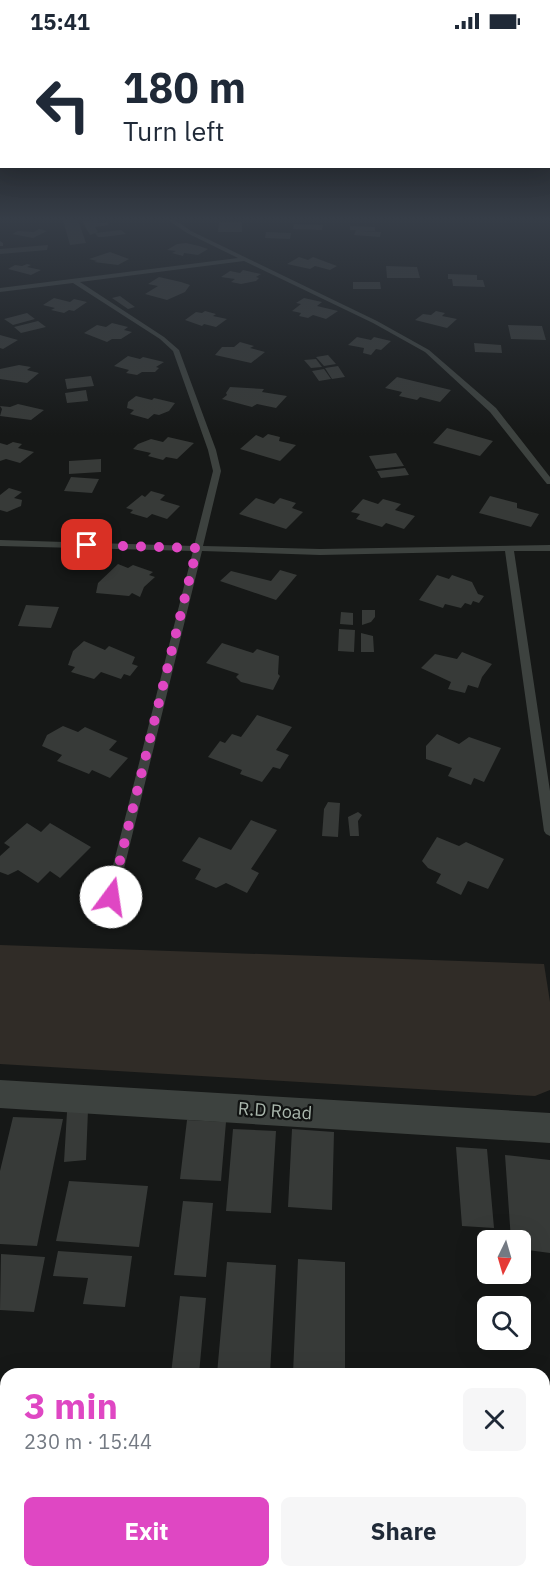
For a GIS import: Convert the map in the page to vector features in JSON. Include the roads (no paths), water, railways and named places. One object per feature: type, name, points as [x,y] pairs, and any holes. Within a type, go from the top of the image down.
[{"type":"street","name":"R.D Road","points":[[0,1094],[550,1128]]},
{"type":"lane","points":[[93,292],[162,338],[179,355],[217,471],[111,897]]},
{"type":"lane","points":[[312,292],[375,322],[427,351],[493,410],[550,482]]},
{"type":"lane","points":[[0,543],[320,552],[550,548]]},
{"type":"lane","points":[[509,550],[550,831]]}]
